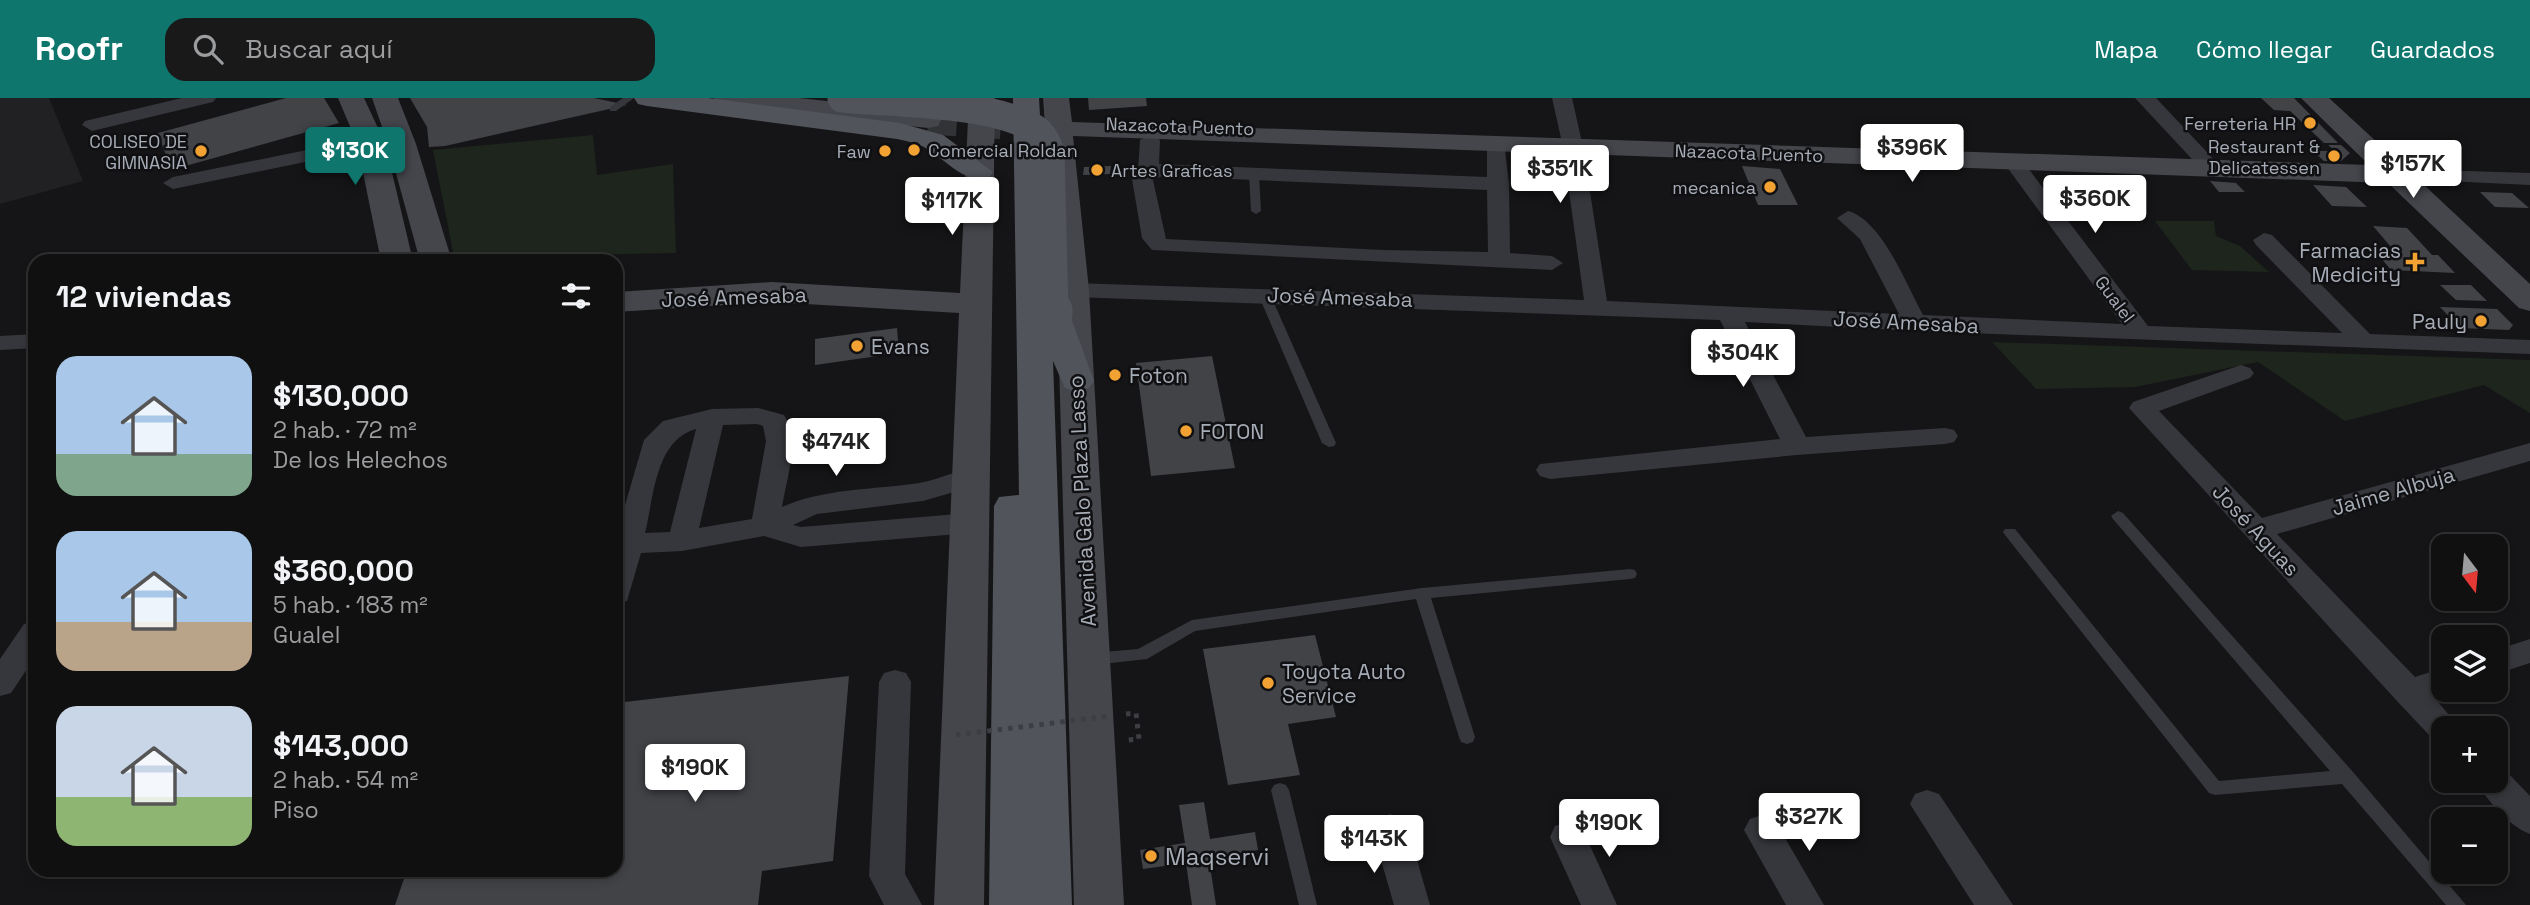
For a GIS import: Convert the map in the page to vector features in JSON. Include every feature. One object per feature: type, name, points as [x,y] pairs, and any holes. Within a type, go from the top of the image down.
[{"type":"main road","points":[[351,98],[361,114],[370,143],[395,254]]},
{"type":"main road","points":[[385,98],[402,144],[434,254]]},
{"type":"main road","points":[[647,98],[900,131],[933,141],[979,172]]},
{"type":"main road","points":[[726,98],[925,109]]},
{"type":"main road","points":[[842,98],[971,111],[1024,125],[1042,135],[1050,152],[1064,302]]},
{"type":"main road","points":[[902,98],[925,109]]},
{"type":"main road","points":[[959,905],[959,482],[977,304],[982,98]]},
{"type":"main road","points":[[1008,98],[1015,247],[1012,404],[1014,905]]},
{"type":"main road","points":[[2314,98],[2530,300]]},
{"type":"main road","points":[[2346,98],[2530,268]]},
{"type":"main road","points":[[1056,117],[1092,138],[1390,147],[1430,143]]},
{"type":"main road","name":"Avenida Galo Plaza Lasso","points":[[1056,117],[1064,302],[1077,381],[1099,905]]},
{"type":"main road","name":"Avenida Galo Plaza Lasso","points":[[1047,905],[1035,310],[1056,117]]},
{"type":"main road","name":"Nazacota Puento","points":[[1056,117],[1430,143],[2431,176]]},
{"type":"main road","name":"José Amesaba","points":[[623,302],[772,292],[977,304]]},
{"type":"street","points":[[92,125],[206,98]]},
{"type":"street","points":[[1562,98],[1573,147],[1596,305]]},
{"type":"street","points":[[2146,98],[2212,169]]},
{"type":"street","points":[[1148,173],[1150,139]]},
{"type":"street","points":[[173,183],[370,143]]},
{"type":"street","points":[[1497,145],[1499,259]]},
{"type":"street","name":"Gualel","points":[[2014,163],[2141,333]]},
{"type":"street","points":[[1499,184],[1162,170],[1148,173],[1142,179],[1153,238],[1160,244],[1383,257],[1499,259],[1552,263]]},
{"type":"street","name":"Nazacota Puento","points":[[2431,176],[2530,179]]},
{"type":"street","points":[[1848,218],[1869,236],[1916,324]]},
{"type":"street","points":[[2264,240],[2364,342]]},
{"type":"street","name":"José Amesaba","points":[[1064,302],[1264,294],[1596,305],[1916,324],[2530,347]]},
{"type":"street","points":[[1728,313],[1797,446]]},
{"type":"street","points":[[1,345],[28,342]]},
{"type":"street","name":"José Aguas","points":[[2241,373],[2142,408],[2431,716]]},
{"type":"street","points":[[623,564],[653,446],[672,427],[712,418],[758,416],[775,421],[779,441],[765,526]]},
{"type":"street","points":[[682,541],[712,418]]},
{"type":"street","points":[[1550,470],[1797,446],[1945,436]]},
{"type":"street","name":"Jaime Albuja","points":[[2256,530],[2530,452]]},
{"type":"street","points":[[628,544],[682,541],[765,526],[812,505],[923,492],[959,482]]},
{"type":"street","points":[[765,526],[801,537],[959,524]]},
{"type":"street","points":[[0,684],[28,649]]},
{"type":"street","points":[[2508,658],[2530,651]]},
{"type":"street","points":[[895,682],[887,876],[904,905]]},
{"type":"street","points":[[2408,692],[2431,684]]},
{"type":"street","points":[[2505,793],[2530,819]]},
{"type":"street","points":[[1927,804],[1995,905]]},
{"type":"street","points":[[1390,829],[1412,905]]},
{"type":"street","points":[[1762,830],[1805,905]]},
{"type":"street","points":[[1568,837],[1599,905]]},
{"type":"lane","points":[[613,109],[629,98]]},
{"type":"lane","points":[[1254,174],[1256,211]]},
{"type":"lane","points":[[1264,294],[1329,443]]},
{"type":"lane","points":[[2119,516],[2458,905]]},
{"type":"lane","points":[[2010,533],[2215,788],[2347,777]]},
{"type":"lane","points":[[1089,660],[1141,655],[1192,626],[1422,593],[1630,574]]},
{"type":"lane","points":[[1422,593],[1467,737]]},
{"type":"lane","points":[[1280,790],[1308,905]]},
{"type":"path","points":[[956,736],[1111,716]]},
{"type":"shaded area","points":[[0,98],[49,98],[83,181],[0,204]]},
{"type":"shaded area","points":[[593,135],[597,175],[673,164],[676,253],[453,254],[433,150]]},
{"type":"shaded area","points":[[2155,221],[2214,221],[2216,236],[2240,246],[2269,272],[2192,270]]},
{"type":"shaded area","points":[[1992,342],[2530,360],[2530,413],[2484,385],[2345,421],[2258,362],[2135,387],[2036,389]]},
{"type":"building","name":"COLISEO DE GIMNASIA","points":[[286,98],[324,98],[339,123],[171,170],[158,133]]},
{"type":"building","points":[[410,98],[594,98],[627,105],[445,146],[429,147],[427,127]]},
{"type":"building","points":[[1088,98],[1146,98],[1147,106],[1089,110]]},
{"type":"building","points":[[2261,98],[2294,98],[2338,143],[2324,143],[2290,111],[2274,110]]},
{"type":"building","name":"Restaurant & Delicatessen","points":[[2328,145],[2341,145],[2350,153],[2341,161],[2324,161],[2313,151],[2335,151]]},
{"type":"building","name":"Artes Graficas","points":[[1111,166],[1110,174],[1083,175],[1084,167]]},
{"type":"building","name":"mecanica","points":[[1742,166],[1780,169],[1798,205],[1758,205]]},
{"type":"building","points":[[2210,181],[2236,183],[2245,192],[2219,192]]},
{"type":"building","points":[[2313,185],[2346,187],[2367,207],[2332,206]]},
{"type":"building","points":[[2480,192],[2512,193],[2529,208],[2495,207]]},
{"type":"building","points":[[2373,226],[2407,228],[2432,255],[2438,255],[2455,273],[2391,270],[2376,252],[2396,253]]},
{"type":"building","points":[[2440,285],[2471,285],[2487,301],[2456,300]]},
{"type":"building","points":[[2440,307],[2497,309],[2513,325],[2509,330],[2460,328]]},
{"type":"building","name":"Evans","points":[[897,328],[899,353],[815,365],[815,339]]},
{"type":"building","name":"FOTON","points":[[1212,356],[1235,468],[1151,476],[1136,363]]},
{"type":"building","name":"Toyota Auto Service","points":[[1315,635],[1336,717],[1288,724],[1300,775],[1228,785],[1203,649]]},
{"type":"building","points":[[849,676],[833,861],[762,871],[758,905],[395,905],[405,877],[623,877],[623,702]]},
{"type":"building","points":[[1204,802],[1210,839],[1255,832],[1258,850],[1209,859],[1216,905],[1192,905],[1186,863],[1143,869],[1140,850],[1185,843],[1179,805]]},
{"type":"tunnel","points":[[928,120],[1006,125]]},
{"type":"place","name":"Ferreteria HR","points":[[2310,123]]},
{"type":"place","name":"Comercial Roldan","points":[[914,150]]},
{"type":"place","name":"COLISEO DE GIMNASIA","points":[[201,151]]},
{"type":"place","name":"Faw","points":[[885,151]]},
{"type":"place","name":"Restaurant & Delicatessen","points":[[2334,156]]},
{"type":"place","name":"Artes Graficas","points":[[1097,170]]},
{"type":"place","name":"mecanica","points":[[1770,187]]},
{"type":"place","name":"Farmacias Medicity","points":[[2415,262]]},
{"type":"place","name":"Pauly","points":[[2481,321]]},
{"type":"place","name":"Evans","points":[[857,346]]},
{"type":"place","name":"Foton","points":[[1115,375]]},
{"type":"place","name":"FOTON","points":[[1186,431]]},
{"type":"place","name":"Toyota Auto Service","points":[[1268,683]]},
{"type":"place","name":"Maqservi","points":[[1151,856]]}]
